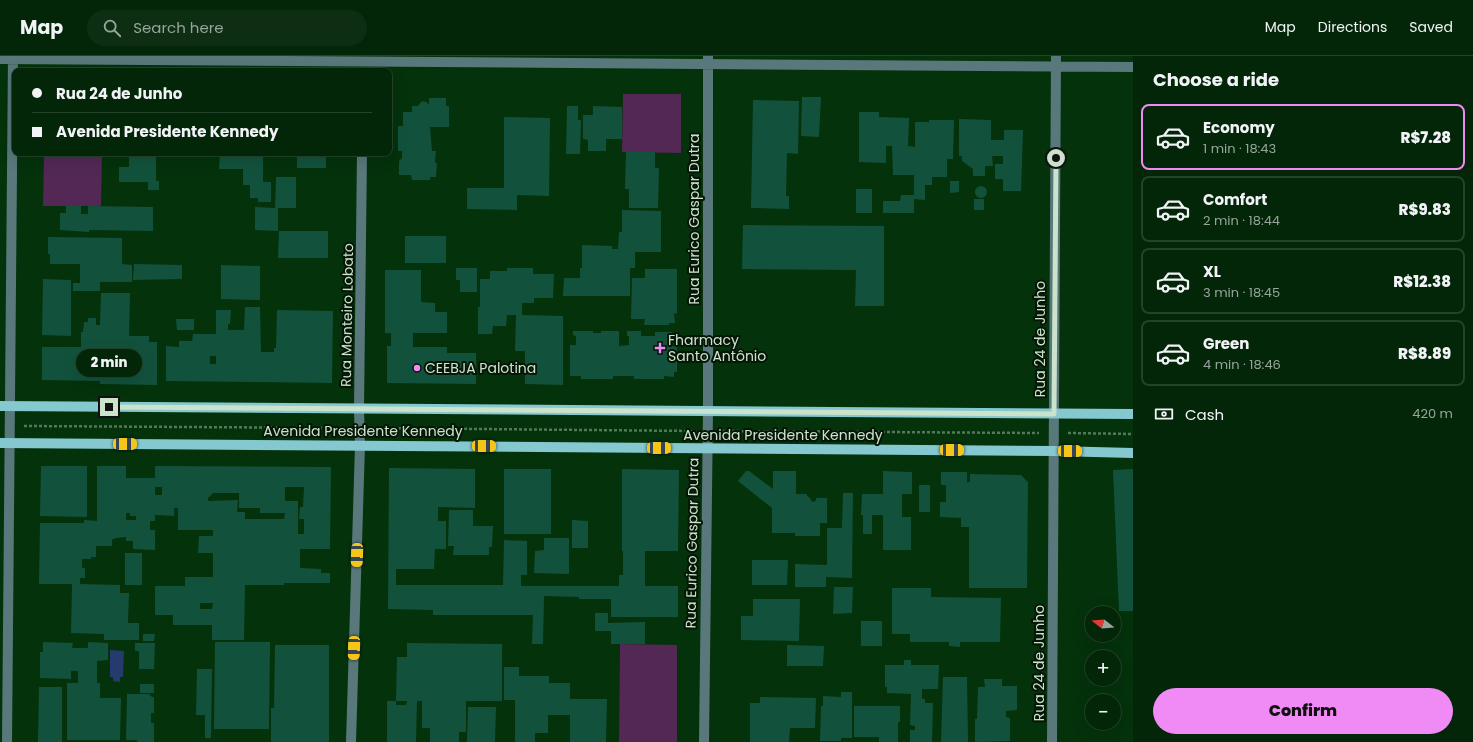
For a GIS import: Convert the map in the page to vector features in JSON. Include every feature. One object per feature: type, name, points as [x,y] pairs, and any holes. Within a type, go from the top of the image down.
[{"type":"main road","name":"Avenida Presidente Kennedy","points":[[5,406],[1133,414]]},
{"type":"main road","name":"Avenida Presidente Kennedy","points":[[4,443],[1133,452]]},
{"type":"street","points":[[13,58],[13,68]]},
{"type":"street","points":[[0,59],[363,63],[708,60],[1056,61],[1133,66]]},
{"type":"street","name":"Rua Eurico Gaspar Dutra","points":[[704,742],[708,411],[708,60]]},
{"type":"street","name":"Rua 24 de Junho","points":[[1052,742],[1055,451],[1056,61]]},
{"type":"street","points":[[7,742],[4,443],[10,426],[5,406],[12,102]]},
{"type":"street","name":"Rua Monteiro Lobato","points":[[351,742],[360,446],[362,156]]},
{"type":"path","points":[[10,426],[1133,434]]},
{"type":"shaded area","points":[[623,94],[681,94],[681,153],[622,152]]},
{"type":"shaded area","points":[[44,156],[102,156],[101,206],[43,206]]},
{"type":"shaded area","points":[[620,644],[677,645],[677,742],[619,742]]},
{"type":"water","points":[[110,650],[124,651],[123,677],[120,677],[120,682],[113,681],[113,677],[110,677]]},
{"type":"building","points":[[802,97],[821,97],[819,137],[801,136]]},
{"type":"building","points":[[429,98],[446,98],[446,106],[449,106],[449,127],[430,127],[432,151],[436,151],[436,177],[430,177],[430,180],[412,180],[411,175],[399,175],[399,161],[402,158],[402,151],[398,151],[398,126],[403,126],[403,112],[412,112],[412,106],[418,106],[424,101],[429,104]]},
{"type":"building","points":[[753,100],[799,101],[798,154],[787,153],[786,196],[789,196],[789,209],[751,208]]},
{"type":"building","points":[[567,106],[578,106],[578,120],[581,120],[580,154],[566,154]]},
{"type":"building","points":[[593,106],[622,107],[622,139],[606,139],[606,151],[588,151],[588,140],[583,139],[583,115],[593,115]]},
{"type":"building","points":[[859,112],[879,112],[879,117],[909,118],[908,146],[915,147],[915,122],[929,122],[929,120],[954,120],[953,159],[947,159],[947,177],[932,177],[932,185],[925,185],[925,200],[914,199],[914,213],[883,213],[883,201],[900,201],[901,195],[914,195],[914,175],[893,175],[892,146],[886,146],[886,163],[859,162]]},
{"type":"building","points":[[504,117],[550,118],[549,196],[517,195],[517,210],[467,209],[467,188],[504,188]]},
{"type":"building","points":[[959,119],[991,120],[991,140],[1004,140],[1004,130],[1023,130],[1021,191],[1003,191],[1003,179],[995,179],[995,164],[1003,164],[1003,156],[992,156],[993,166],[985,166],[985,176],[973,176],[973,169],[962,161],[962,156],[959,156]]},
{"type":"building","points":[[626,152],[655,152],[655,168],[659,168],[658,208],[629,208],[629,189],[625,189]]},
{"type":"building","points":[[129,156],[156,156],[156,181],[159,181],[159,190],[148,190],[148,182],[119,182],[119,167],[129,167]]},
{"type":"building","points":[[220,156],[263,156],[263,182],[271,182],[271,202],[258,202],[258,198],[250,198],[250,185],[243,185],[243,169],[219,169]]},
{"type":"building","points":[[297,156],[326,156],[326,168],[297,168]]},
{"type":"building","points":[[276,177],[296,177],[296,208],[278,208],[278,231],[255,230],[255,207],[275,208]]},
{"type":"building","points":[[950,181],[959,181],[959,192],[950,193]]},
{"type":"building","points":[[979,186],[983,186],[987,192],[983,198],[979,198],[975,194],[975,190]]},
{"type":"building","points":[[856,189],[872,189],[872,213],[856,213]]},
{"type":"building","points":[[974,199],[984,199],[984,210],[974,210]]},
{"type":"building","points":[[66,206],[81,206],[81,214],[88,214],[88,206],[153,207],[153,231],[89,230],[89,232],[60,230],[60,213],[66,213]]},
{"type":"building","points":[[622,210],[661,211],[661,252],[635,252],[635,268],[630,268],[630,296],[563,296],[564,278],[580,278],[580,268],[582,268],[582,245],[612,246],[612,249],[618,249],[619,232],[622,232]]},
{"type":"building","points":[[743,225],[884,226],[884,306],[855,306],[856,270],[742,269]]},
{"type":"building","points":[[279,231],[328,231],[328,258],[278,258]]},
{"type":"building","points":[[405,236],[446,236],[446,263],[405,263]]},
{"type":"building","points":[[48,237],[122,238],[122,264],[132,265],[132,282],[100,282],[100,291],[73,291],[73,283],[80,283],[80,264],[50,264],[50,254],[48,254]]},
{"type":"building","points":[[134,264],[182,265],[182,279],[133,280]]},
{"type":"building","points":[[221,265],[260,266],[260,300],[221,299]]},
{"type":"building","points":[[456,268],[477,268],[477,292],[460,292],[460,280],[456,280]]},
{"type":"building","points":[[507,268],[533,268],[533,274],[554,274],[553,298],[534,298],[534,303],[522,303],[522,315],[563,316],[563,385],[525,384],[525,351],[515,351],[516,315],[507,315],[506,326],[493,326],[492,334],[478,334],[480,279],[490,279],[490,271],[507,271]]},
{"type":"building","points":[[645,269],[677,269],[677,314],[674,313],[675,323],[669,323],[669,325],[644,325],[645,319],[631,319],[632,278],[645,278]]},
{"type":"building","points":[[385,270],[421,270],[421,302],[435,303],[435,312],[447,312],[447,333],[413,333],[413,347],[447,347],[447,353],[476,353],[476,384],[387,383],[387,346],[391,346],[391,333],[385,333]]},
{"type":"building","points":[[43,279],[71,280],[71,336],[42,335]]},
{"type":"building","points":[[101,293],[130,293],[129,336],[149,336],[149,342],[157,342],[157,385],[100,384],[100,381],[42,380],[42,347],[81,347],[81,332],[83,332],[84,322],[88,322],[88,318],[96,318],[96,325],[100,325]]},
{"type":"building","points":[[245,307],[260,307],[261,352],[274,352],[274,348],[276,348],[277,310],[333,311],[332,383],[166,381],[166,346],[179,347],[179,341],[192,341],[193,334],[216,334],[216,310],[231,310],[228,330],[244,330]],"holes":[[[210,356],[216,356],[216,364],[210,364]]]},
{"type":"building","points":[[176,319],[194,319],[194,330],[177,330]]},
{"type":"building","points":[[573,331],[593,331],[593,333],[601,333],[601,331],[619,331],[619,346],[629,345],[629,336],[627,336],[627,331],[641,331],[641,336],[655,336],[655,332],[672,332],[672,346],[677,346],[677,372],[674,372],[674,377],[664,376],[664,379],[634,379],[634,376],[613,376],[613,379],[581,379],[581,376],[570,376],[570,345],[576,345],[576,336],[573,335]]},
{"type":"building","points":[[41,466],[87,466],[87,517],[40,516]]},
{"type":"building","points":[[97,466],[126,466],[126,478],[155,478],[155,466],[331,467],[330,549],[300,549],[300,568],[321,569],[321,573],[330,573],[330,583],[245,585],[244,640],[212,640],[212,625],[173,625],[173,615],[155,615],[155,586],[185,586],[185,577],[213,577],[213,553],[198,553],[199,536],[213,536],[213,530],[178,530],[178,508],[174,508],[174,516],[155,515],[155,521],[150,521],[150,530],[155,530],[155,550],[133,549],[133,541],[126,541],[126,537],[115,538],[112,539],[112,546],[96,546],[96,557],[91,557],[91,559],[82,559],[82,568],[85,568],[85,578],[80,578],[80,584],[120,585],[120,593],[129,593],[128,623],[139,623],[139,640],[104,640],[104,634],[71,633],[72,584],[39,584],[40,523],[84,523],[84,520],[97,521]],"holes":[[[155,487],[162,487],[162,495],[155,495]],[[285,487],[304,487],[303,507],[300,507],[299,519],[304,519],[304,534],[298,534],[298,501],[285,501]],[[213,493],[239,493],[239,508],[260,508],[260,513],[285,513],[284,519],[245,519],[245,512],[237,512],[238,500],[208,501],[208,498]],[[126,513],[130,513],[130,516],[136,516],[136,520],[126,520]],[[200,603],[213,603],[212,609],[200,609]]]},
{"type":"building","points":[[389,468],[475,469],[475,508],[438,507],[438,521],[446,521],[446,549],[435,549],[434,569],[396,569],[396,585],[503,585],[504,540],[527,541],[527,575],[521,575],[521,586],[619,586],[619,575],[623,575],[622,469],[679,470],[678,551],[645,551],[645,586],[678,586],[678,617],[611,617],[611,599],[579,599],[579,597],[544,596],[543,644],[532,644],[533,615],[433,615],[433,610],[388,609]]},
{"type":"building","points":[[504,469],[551,469],[551,534],[504,534]]},
{"type":"building","points":[[1133,469],[1133,611],[1121,611],[1121,606],[1119,606],[1113,470]]},
{"type":"building","points":[[746,471],[749,471],[773,489],[773,471],[796,471],[796,494],[807,494],[812,502],[816,501],[816,498],[827,498],[827,523],[820,523],[820,536],[795,536],[795,533],[772,533],[772,508],[738,481]]},
{"type":"building","points":[[883,471],[912,472],[912,494],[902,494],[902,517],[911,517],[911,550],[883,550],[883,515],[872,515],[872,534],[863,534],[863,515],[861,515],[862,494],[883,494]]},
{"type":"building","points":[[941,472],[967,472],[967,482],[970,482],[970,474],[1021,475],[1028,482],[1027,588],[969,588],[969,527],[961,527],[961,518],[940,517],[940,502],[946,502],[946,485],[941,485]]},
{"type":"building","points":[[919,485],[930,485],[930,512],[919,512]]},
{"type":"building","points":[[843,493],[853,493],[852,578],[826,577],[826,587],[795,587],[795,564],[827,565],[827,528],[842,528]]},
{"type":"building","points":[[449,510],[473,510],[473,526],[493,526],[492,547],[489,547],[489,555],[453,555],[454,546],[448,546]]},
{"type":"building","points":[[572,520],[588,521],[588,548],[572,548]]},
{"type":"building","points":[[544,538],[569,538],[569,574],[534,573],[535,551],[544,550]]},
{"type":"building","points":[[125,553],[142,553],[142,585],[125,585]]},
{"type":"building","points":[[752,560],[788,560],[787,585],[752,585]]},
{"type":"building","points":[[834,587],[853,587],[852,613],[833,614]]},
{"type":"building","points":[[892,588],[931,588],[931,597],[1001,598],[1000,642],[960,642],[960,647],[949,646],[949,642],[910,642],[910,634],[892,634]]},
{"type":"building","points":[[753,599],[800,599],[799,641],[741,640],[741,616],[753,616]]},
{"type":"building","points":[[595,613],[608,613],[608,623],[645,622],[645,644],[611,644],[611,631],[595,631]]},
{"type":"building","points":[[861,621],[882,621],[882,646],[861,646]]},
{"type":"building","points":[[143,634],[155,634],[154,641],[143,641]]},
{"type":"building","points":[[43,642],[73,643],[72,648],[88,648],[88,642],[108,643],[108,660],[97,661],[97,683],[100,683],[100,698],[121,698],[120,740],[67,740],[67,683],[78,683],[78,671],[71,671],[71,679],[40,678],[40,652],[43,652]]},
{"type":"building","points":[[215,642],[270,642],[269,729],[214,729]]},
{"type":"building","points":[[135,643],[155,643],[154,669],[139,669],[139,651],[135,651]]},
{"type":"building","points":[[407,643],[502,644],[502,701],[466,701],[466,732],[459,732],[459,742],[430,742],[430,728],[422,728],[422,701],[417,701],[416,742],[387,742],[387,701],[396,701],[397,657],[407,657]],"holes":[[[396,701],[407,701],[406,705],[396,705]]]},
{"type":"building","points":[[275,645],[329,645],[329,742],[271,742],[271,708],[274,708]]},
{"type":"building","points":[[787,645],[824,646],[823,666],[787,666]]},
{"type":"building","points":[[904,660],[911,660],[911,665],[939,665],[938,689],[922,689],[922,699],[925,699],[925,703],[933,703],[932,742],[910,742],[910,730],[915,730],[915,726],[910,725],[911,694],[887,693],[887,687],[885,687],[885,665],[904,665]]},
{"type":"building","points":[[504,667],[519,667],[519,676],[549,676],[549,683],[570,683],[570,699],[607,699],[606,742],[570,742],[570,715],[548,715],[548,733],[535,733],[535,742],[515,742],[515,700],[504,700]]},
{"type":"building","points":[[197,669],[212,669],[211,738],[205,738],[205,715],[196,715]]},
{"type":"building","points":[[943,677],[967,677],[968,742],[941,742]]},
{"type":"building","points":[[984,679],[1002,679],[1002,686],[1017,686],[1017,710],[1006,711],[1006,717],[1010,718],[1010,741],[975,742],[975,719],[977,719],[978,687],[985,687]]},
{"type":"building","points":[[140,684],[154,684],[154,693],[140,693]]},
{"type":"building","points":[[39,687],[62,687],[62,742],[38,742]]},
{"type":"building","points":[[841,692],[852,692],[852,738],[841,738],[841,741],[820,741],[821,706],[823,706],[823,696],[841,697]]},
{"type":"building","points":[[127,694],[149,694],[154,697],[154,713],[151,713],[151,723],[154,723],[154,742],[126,740]]},
{"type":"building","points":[[760,697],[816,698],[815,728],[790,728],[789,742],[750,742],[750,703],[760,703]]},
{"type":"building","points":[[854,706],[900,706],[898,742],[879,742],[879,737],[854,737]]},
{"type":"building","points":[[468,707],[496,707],[495,742],[467,742]]},
{"type":"place","name":"Fharmacy Santo Antônio","points":[[660,348]]},
{"type":"place","name":"CEEBJA Palotina","points":[[417,368]]},
{"type":"route","points":[[109,407],[1054,414],[1056,158]]}]
